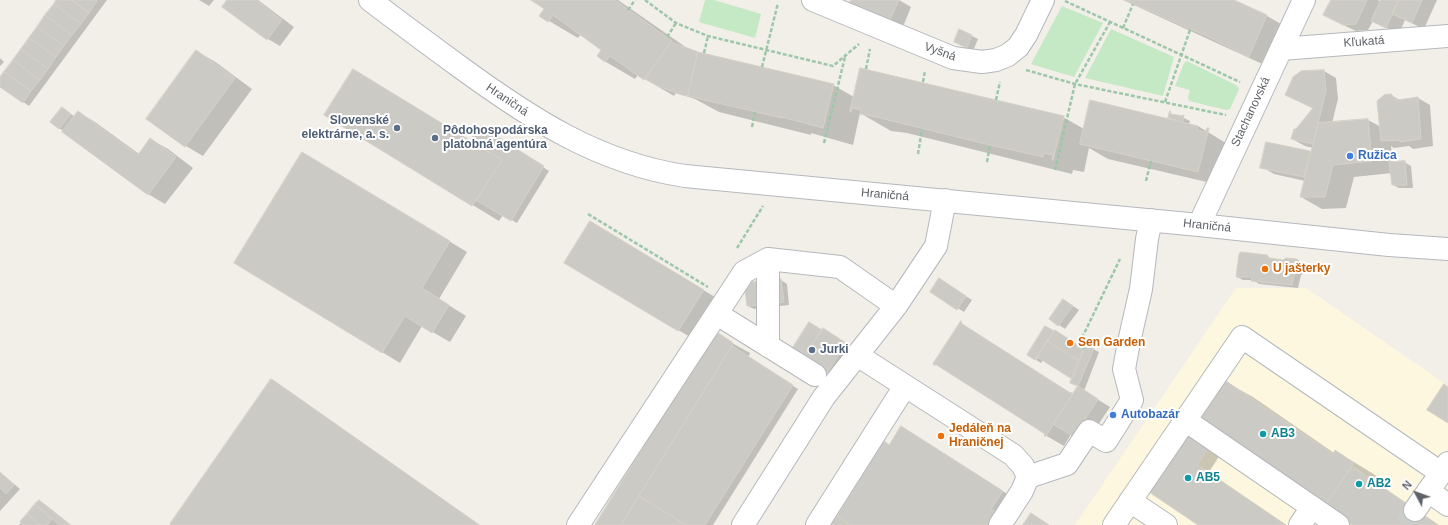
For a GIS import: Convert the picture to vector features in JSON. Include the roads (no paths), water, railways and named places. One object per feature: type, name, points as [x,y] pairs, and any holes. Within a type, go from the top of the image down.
[{"type":"street","name":"Vyšná","points":[[813,0],[953,58],[982,62],[996,60],[1008,55],[1018,47],[1026,35],[1043,0]]},
{"type":"street","name":"Stachanovská","points":[[1199,225],[1304,0]]},
{"type":"street","name":"Hraničná","points":[[373,1],[520,109],[571,139],[614,158],[650,170],[685,176],[1151,220],[1389,245],[1448,249]]},
{"type":"street","name":"Kľukatá","points":[[1281,49],[1448,36]]},
{"type":"street","points":[[743,525],[824,397],[896,306],[936,246],[945,200]]},
{"type":"street","points":[[1028,477],[1067,464],[1089,431],[1106,441],[1132,400],[1124,369],[1141,289],[1151,220]]},
{"type":"street","points":[[578,525],[744,272],[768,259],[840,267],[896,306]]},
{"type":"street","points":[[768,259],[768,346]]},
{"type":"street","points":[[717,314],[815,375]]},
{"type":"street","points":[[1114,525],[1242,337],[1445,468],[1415,510]]},
{"type":"street","points":[[857,355],[1013,455],[1023,466],[1028,477],[1022,491],[1000,525]]},
{"type":"street","points":[[817,525],[904,386]]},
{"type":"street","points":[[1185,420],[1338,525]]},
{"type":"street","points":[[1428,491],[1448,505]]},
{"type":"street","points":[[1130,501],[1166,525]]},
{"type":"street","points":[[1300,525],[1312,507]]},
{"type":"tunnel","points":[[1405,525],[1415,510]]},
{"type":"place","name":"Slovenské elektrárne, a. s.","points":[[397,128]]},
{"type":"place","name":"Pôdohospodárska platobná agentúra","points":[[435,138]]},
{"type":"place","name":"Ružica","points":[[1350,156]]},
{"type":"place","name":"U jašterky","points":[[1265,269]]},
{"type":"place","name":"Sen Garden","points":[[1070,343]]},
{"type":"place","name":"Jurki","points":[[812,350]]},
{"type":"place","name":"Autobazár","points":[[1113,415]]},
{"type":"place","name":"AB3","points":[[1263,434]]},
{"type":"place","name":"Jedáleň na Hraničnej","points":[[941,436]]},
{"type":"place","name":"AB5","points":[[1188,478]]},
{"type":"place","name":"AB2","points":[[1359,484]]}]
